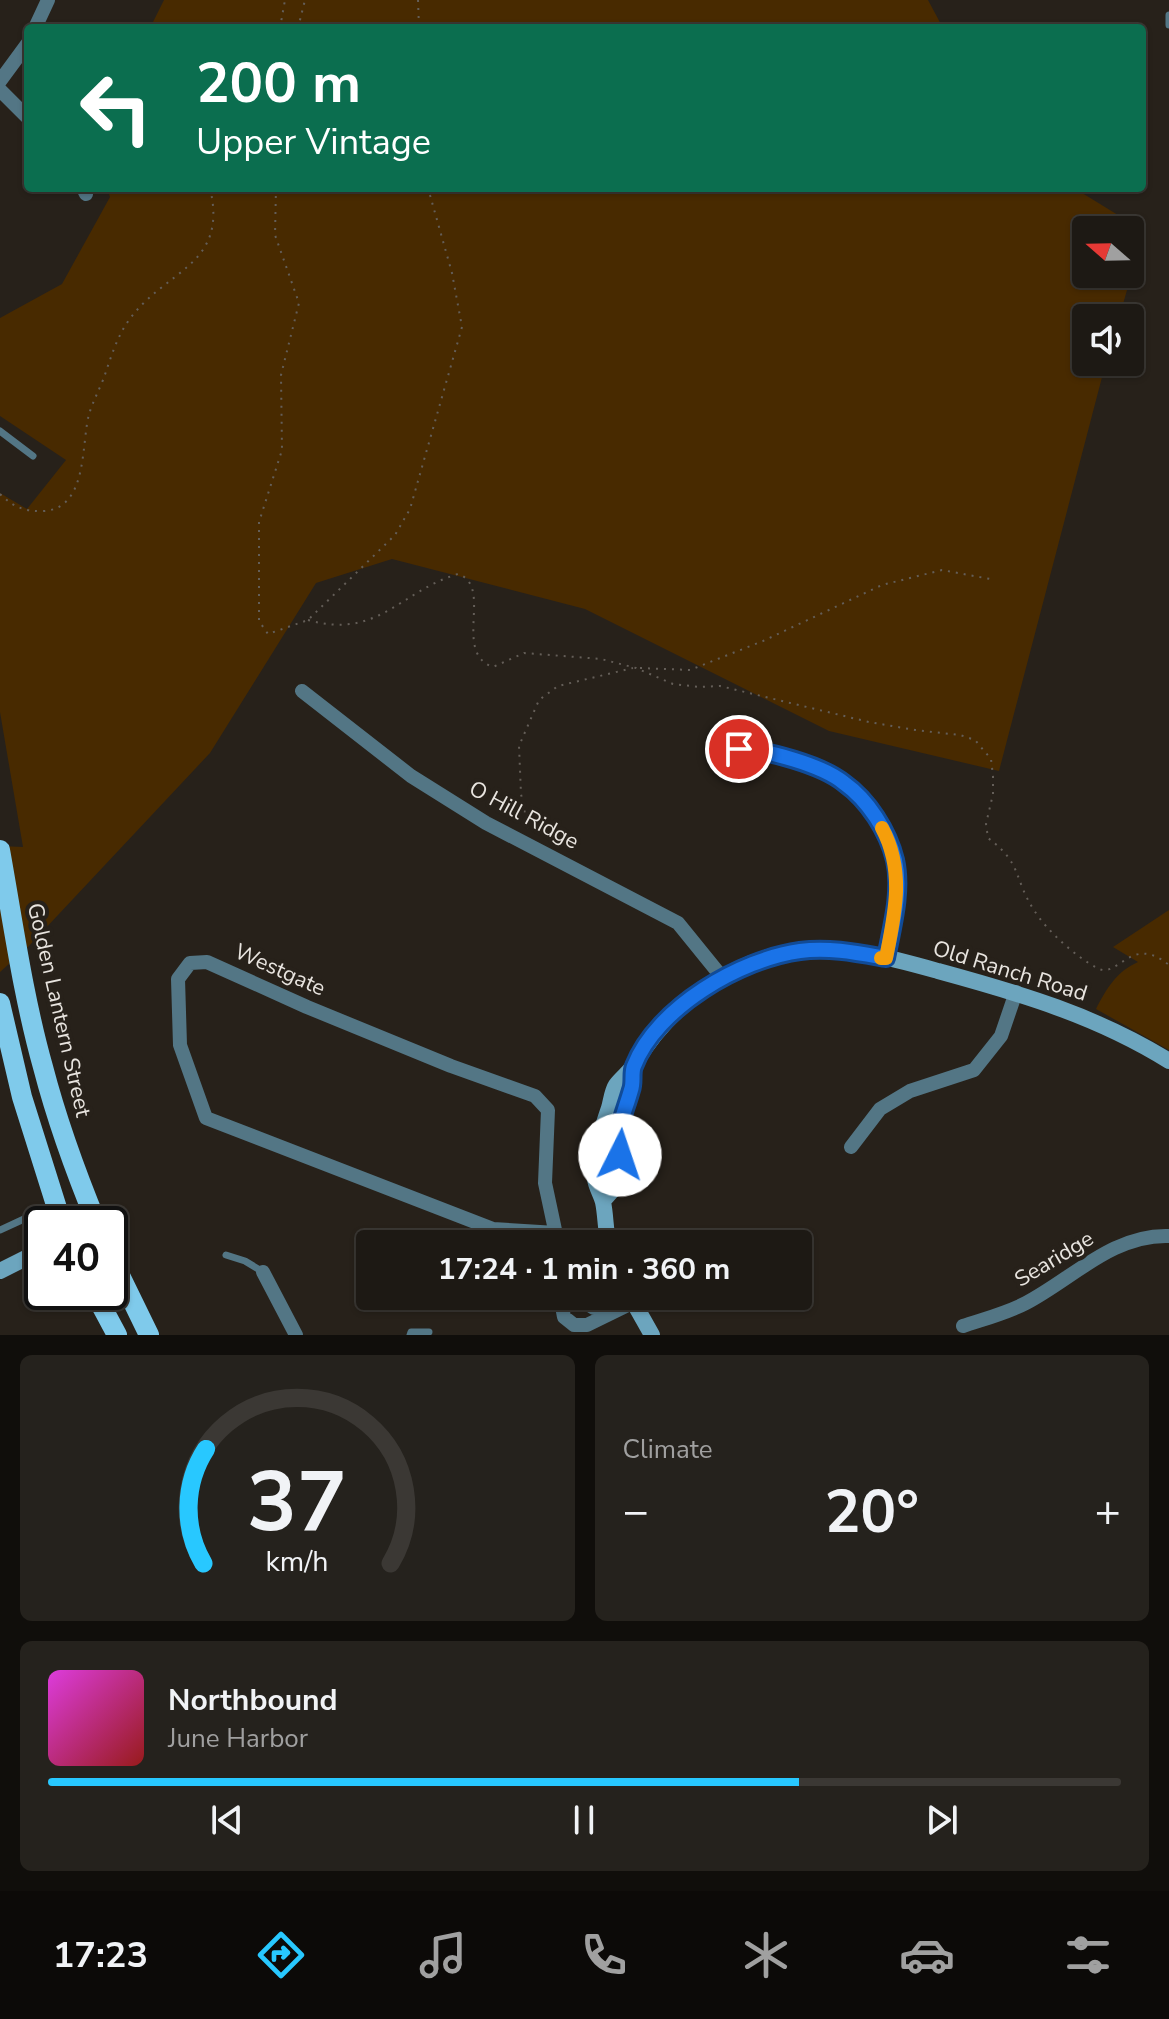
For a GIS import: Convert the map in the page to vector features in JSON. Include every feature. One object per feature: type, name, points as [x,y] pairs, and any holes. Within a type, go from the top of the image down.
[{"type":"main road","name":"Golden Lantern Street","points":[[0,850],[42,1065],[71,1161],[90,1206]]},
{"type":"main road","points":[[0,1003],[22,1097],[56,1206]]},
{"type":"main road","points":[[128,1292],[149,1335]]},
{"type":"main road","points":[[104,1310],[117,1335]]},
{"type":"street","points":[[37,24],[48,0]]},
{"type":"street","points":[[0,81],[24,48]]},
{"type":"street","points":[[0,90],[24,114]]},
{"type":"street","name":"O Hill Ridge","points":[[302,691],[411,776],[486,823],[678,923],[721,976]]},
{"type":"street","points":[[718,748],[760,749],[798,762],[843,781],[864,802],[888,840],[895,861],[897,884],[886,958]]},
{"type":"street","name":"Old Ranch Road","points":[[605,1230],[603,1201],[618,1184],[620,1155],[616,1134],[633,1085],[633,1068],[651,1037],[687,1001],[721,976],[769,958],[802,950],[844,950],[886,958],[1016,992],[1102,1024],[1169,1061]]},
{"type":"street","name":"Westgate","points":[[207,962],[321,1013],[451,1066],[535,1096],[548,1110],[545,1183],[557,1238],[493,1229],[206,1118],[180,1045],[178,979],[190,963],[207,962]]},
{"type":"street","points":[[851,1147],[880,1109],[910,1091],[974,1070],[1001,1036],[1016,992]]},
{"type":"street","name":"Searidge","points":[[963,1326],[1025,1304],[1110,1251],[1130,1242],[1169,1236]]},
{"type":"street","points":[[0,1271],[24,1259]]},
{"type":"street","points":[[263,1272],[296,1335]]},
{"type":"street","points":[[565,1310],[564,1317],[574,1325],[587,1325],[610,1310]]},
{"type":"street","points":[[636,1310],[652,1335]]},
{"type":"lane","points":[[1169,15],[1169,25]]},
{"type":"lane","points":[[0,431],[33,456]]},
{"type":"lane","points":[[0,1230],[24,1219]]},
{"type":"lane","points":[[226,1255],[245,1261],[263,1272]]},
{"type":"lane","points":[[410,1335],[411,1332],[429,1332]]},
{"type":"path","points":[[281,24],[285,0]]},
{"type":"path","points":[[299,24],[305,0]]},
{"type":"path","points":[[418,0],[419,24]]},
{"type":"path","points":[[0,494],[19,509],[32,512],[50,511],[67,502],[79,476],[90,412],[120,335],[145,301],[207,247],[214,222],[210,192]]},
{"type":"path","points":[[276,192],[275,235],[299,303],[281,375],[282,450],[259,522],[259,621],[268,634],[308,620],[395,535],[410,509],[462,327],[429,192]]},
{"type":"path","points":[[532,846],[521,794],[519,746],[539,700],[558,686],[636,668],[690,670],[763,641],[882,585],[942,570],[990,579]]},
{"type":"path","points":[[308,620],[336,625],[363,622],[458,574],[470,584],[475,610],[473,638],[476,656],[487,666],[497,667],[524,653],[601,659],[636,668],[673,684],[720,686],[869,722],[947,732],[975,740],[991,759],[993,794],[986,824],[988,838],[1002,847],[1011,859],[1041,920],[1097,969],[1111,969],[1135,954],[1143,953],[1158,957],[1169,965]]},
{"type":"shaded area","points":[[164,0],[928,0],[941,24],[152,24]]},
{"type":"shaded area","points":[[108,192],[1081,192],[1120,216],[1072,216],[1072,288],[1128,288],[1123,304],[1072,304],[1072,376],[1102,376],[999,771],[829,731],[585,609],[392,559],[316,583],[210,753],[28,947],[0,972],[0,846],[23,847],[0,712],[0,493],[27,509],[66,460],[0,416],[0,318],[62,284],[110,197]]},
{"type":"shaded area","points":[[1169,910],[1169,1050],[1096,1009],[1113,981],[1138,962],[1113,947]]},
{"type":"slow traffic","points":[[881,958],[886,958],[897,884],[895,861],[882,828]]},
{"type":"route","points":[[620,1155],[616,1134],[633,1085],[633,1068],[651,1037],[687,1001],[721,976],[769,958],[802,950],[844,950],[886,958],[894,917],[897,884],[895,861],[888,840],[864,802],[843,781],[760,749],[739,749]]}]
